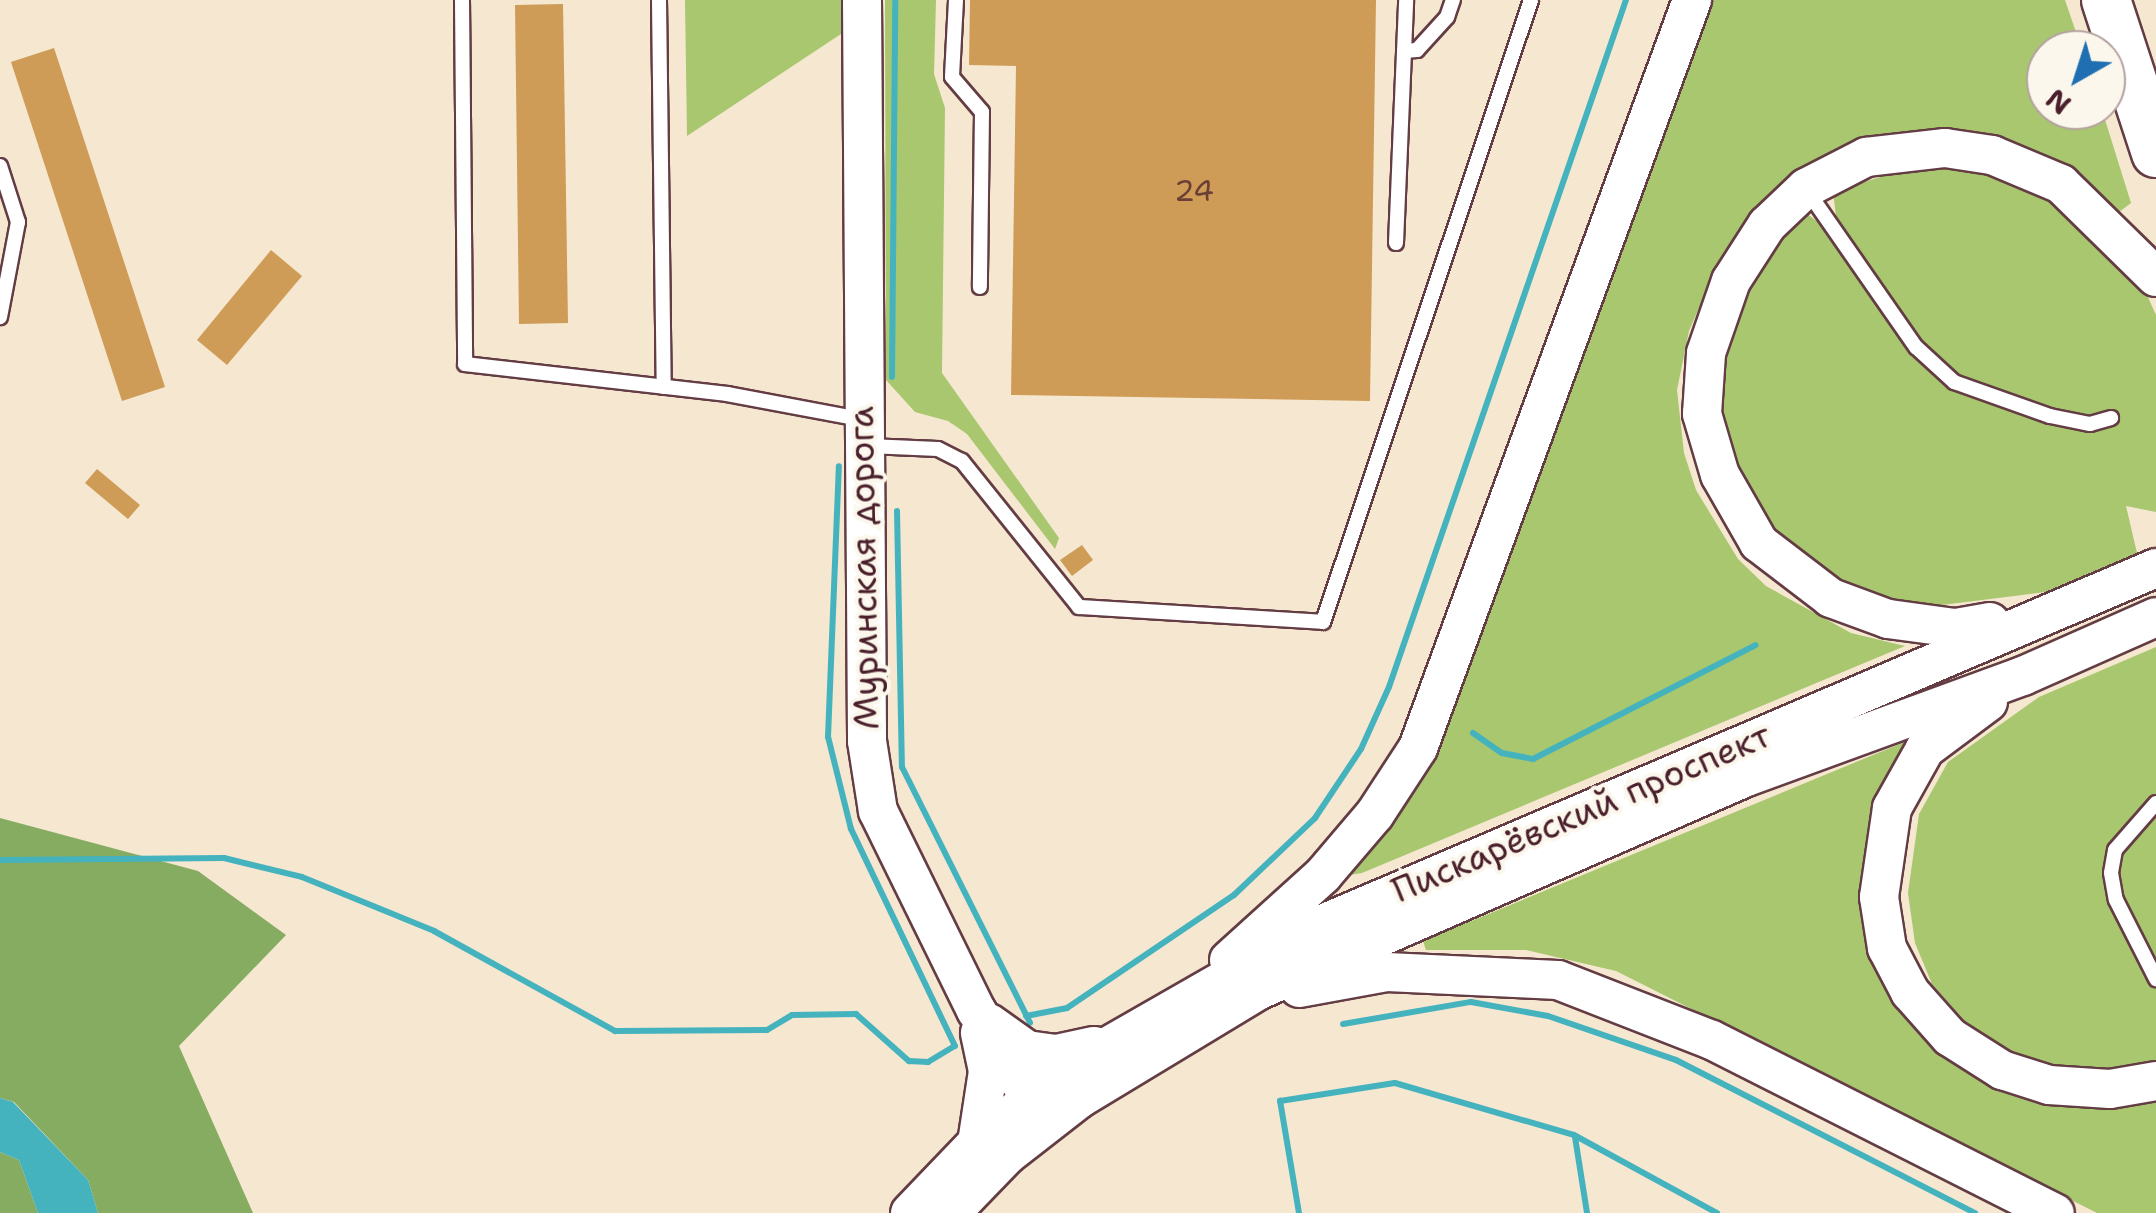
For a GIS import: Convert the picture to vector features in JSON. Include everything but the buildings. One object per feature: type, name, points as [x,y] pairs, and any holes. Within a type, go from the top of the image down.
[{"type":"highway","points":[[2106,0],[2156,153]]},
{"type":"street","name":"Муринская дорога","points":[[862,0],[866,741],[878,811],[976,1010],[1037,1111]]},
{"type":"street","points":[[1203,987],[1323,875],[1375,814],[1418,748],[1692,0]]},
{"type":"street","points":[[2046,610],[1955,628],[1888,618],[1831,598],[1784,568],[1736,505],[1702,414],[1706,353],[1741,260],[1806,188],[1846,165],[1891,152],[1945,148],[1992,155],[2060,184],[2156,277]]},
{"type":"street","name":"Пискарёвский проспект","points":[[1037,1111],[1106,1044],[1203,987],[1320,926],[2046,610],[2149,571]]},
{"type":"street","name":"Пискарёвский проспект","points":[[1037,1111],[1257,991],[1744,778],[2023,676],[2154,617]]},
{"type":"street","points":[[2023,676],[1925,750],[1908,774],[1884,844],[1879,896],[1887,948],[1910,992],[1950,1038],[2002,1070],[2049,1085],[2110,1089],[2156,1081]]},
{"type":"street","points":[[1257,991],[1387,972],[1558,980],[1712,1040],[2054,1213]]},
{"type":"street","points":[[976,1010],[1027,1050],[1056,1054],[1106,1044]]},
{"type":"street","points":[[976,1010],[988,1071],[977,1144]]},
{"type":"street","points":[[910,1213],[977,1144],[1037,1111]]},
{"type":"street","points":[[951,1213],[1037,1111]]},
{"type":"lane","points":[[462,0],[465,364],[664,387],[938,449],[962,461],[1078,607],[1323,622],[1530,0]]},
{"type":"lane","points":[[659,0],[664,387]]},
{"type":"lane","points":[[956,0],[952,77],[982,112],[980,287]]},
{"type":"lane","points":[[1396,243],[1406,0]]},
{"type":"lane","points":[[1404,51],[1417,50],[1447,17],[1452,0]]},
{"type":"lane","points":[[0,166],[18,222],[0,316]]},
{"type":"lane","points":[[1806,188],[1916,347],[1954,382],[2050,416],[2090,424],[2111,418]]},
{"type":"lane","points":[[2156,804],[2122,839],[2111,873],[2116,900],[2156,979]]},
{"type":"green space","points":[[685,0],[842,0],[841,34],[687,136]]},
{"type":"green space","points":[[885,0],[936,0],[934,74],[945,108],[942,373],[1059,538],[1055,549],[967,434],[948,421],[915,412],[886,380]]},
{"type":"green space","points":[[1705,0],[2065,0],[2075,30],[2026,30],[2026,130],[2108,130],[2131,203],[2119,212],[2069,169],[1887,136],[1839,150],[1766,197],[1720,259],[1689,331],[1677,390],[1684,453],[1696,490],[1738,559],[1766,586],[1851,633],[1905,646],[1362,873],[1338,877],[1418,769]]},
{"type":"green space","points":[[1955,165],[2038,185],[2133,264],[2156,315],[2156,512],[2126,506],[2137,553],[2045,592],[1918,608],[1868,600],[1809,571],[1746,499],[1720,411],[1720,358],[1759,258],[1805,212],[1828,230],[1837,224],[1833,192],[1905,169]]},
{"type":"green space","points":[[2156,647],[2156,1069],[2061,1073],[2019,1058],[1970,1027],[1932,984],[1915,943],[1908,893],[1919,814],[1948,762],[2039,697]]},
{"type":"green space","points":[[1919,736],[1881,958],[2058,1101],[2123,1106],[2156,1098],[2156,1213],[2097,1213],[1616,971],[1526,950],[1426,950],[1423,941]]},
{"type":"green space","points":[[0,818],[198,871],[286,935],[179,1046],[253,1213],[98,1213],[88,1180],[14,1102],[0,1098]]},
{"type":"green space","points":[[0,1152],[19,1160],[38,1213],[0,1213]]},
{"type":"water","points":[[0,1098],[13,1102],[88,1180],[98,1213],[38,1213],[19,1160],[0,1152]]},
{"type":"waterway","points":[[892,377],[895,0]]},
{"type":"waterway","points":[[1026,1016],[1067,1008],[1234,895],[1315,818],[1361,749],[1389,687],[1626,0]]},
{"type":"waterway","points":[[0,860],[224,858],[302,877],[434,931],[615,1031],[767,1030],[792,1015],[856,1014],[909,1061],[928,1062],[955,1046],[851,829],[828,737],[839,466]]},
{"type":"waterway","points":[[897,511],[902,767],[1030,1023]]},
{"type":"waterway","points":[[1473,733],[1502,753],[1533,759],[1756,645]]},
{"type":"waterway","points":[[1343,1024],[1471,1002],[1548,1016],[1676,1060],[1975,1213]]},
{"type":"waterway","points":[[1299,1213],[1280,1101],[1395,1083],[1574,1135],[1717,1213]]},
{"type":"waterway","points":[[1575,1137],[1587,1213]]}]
